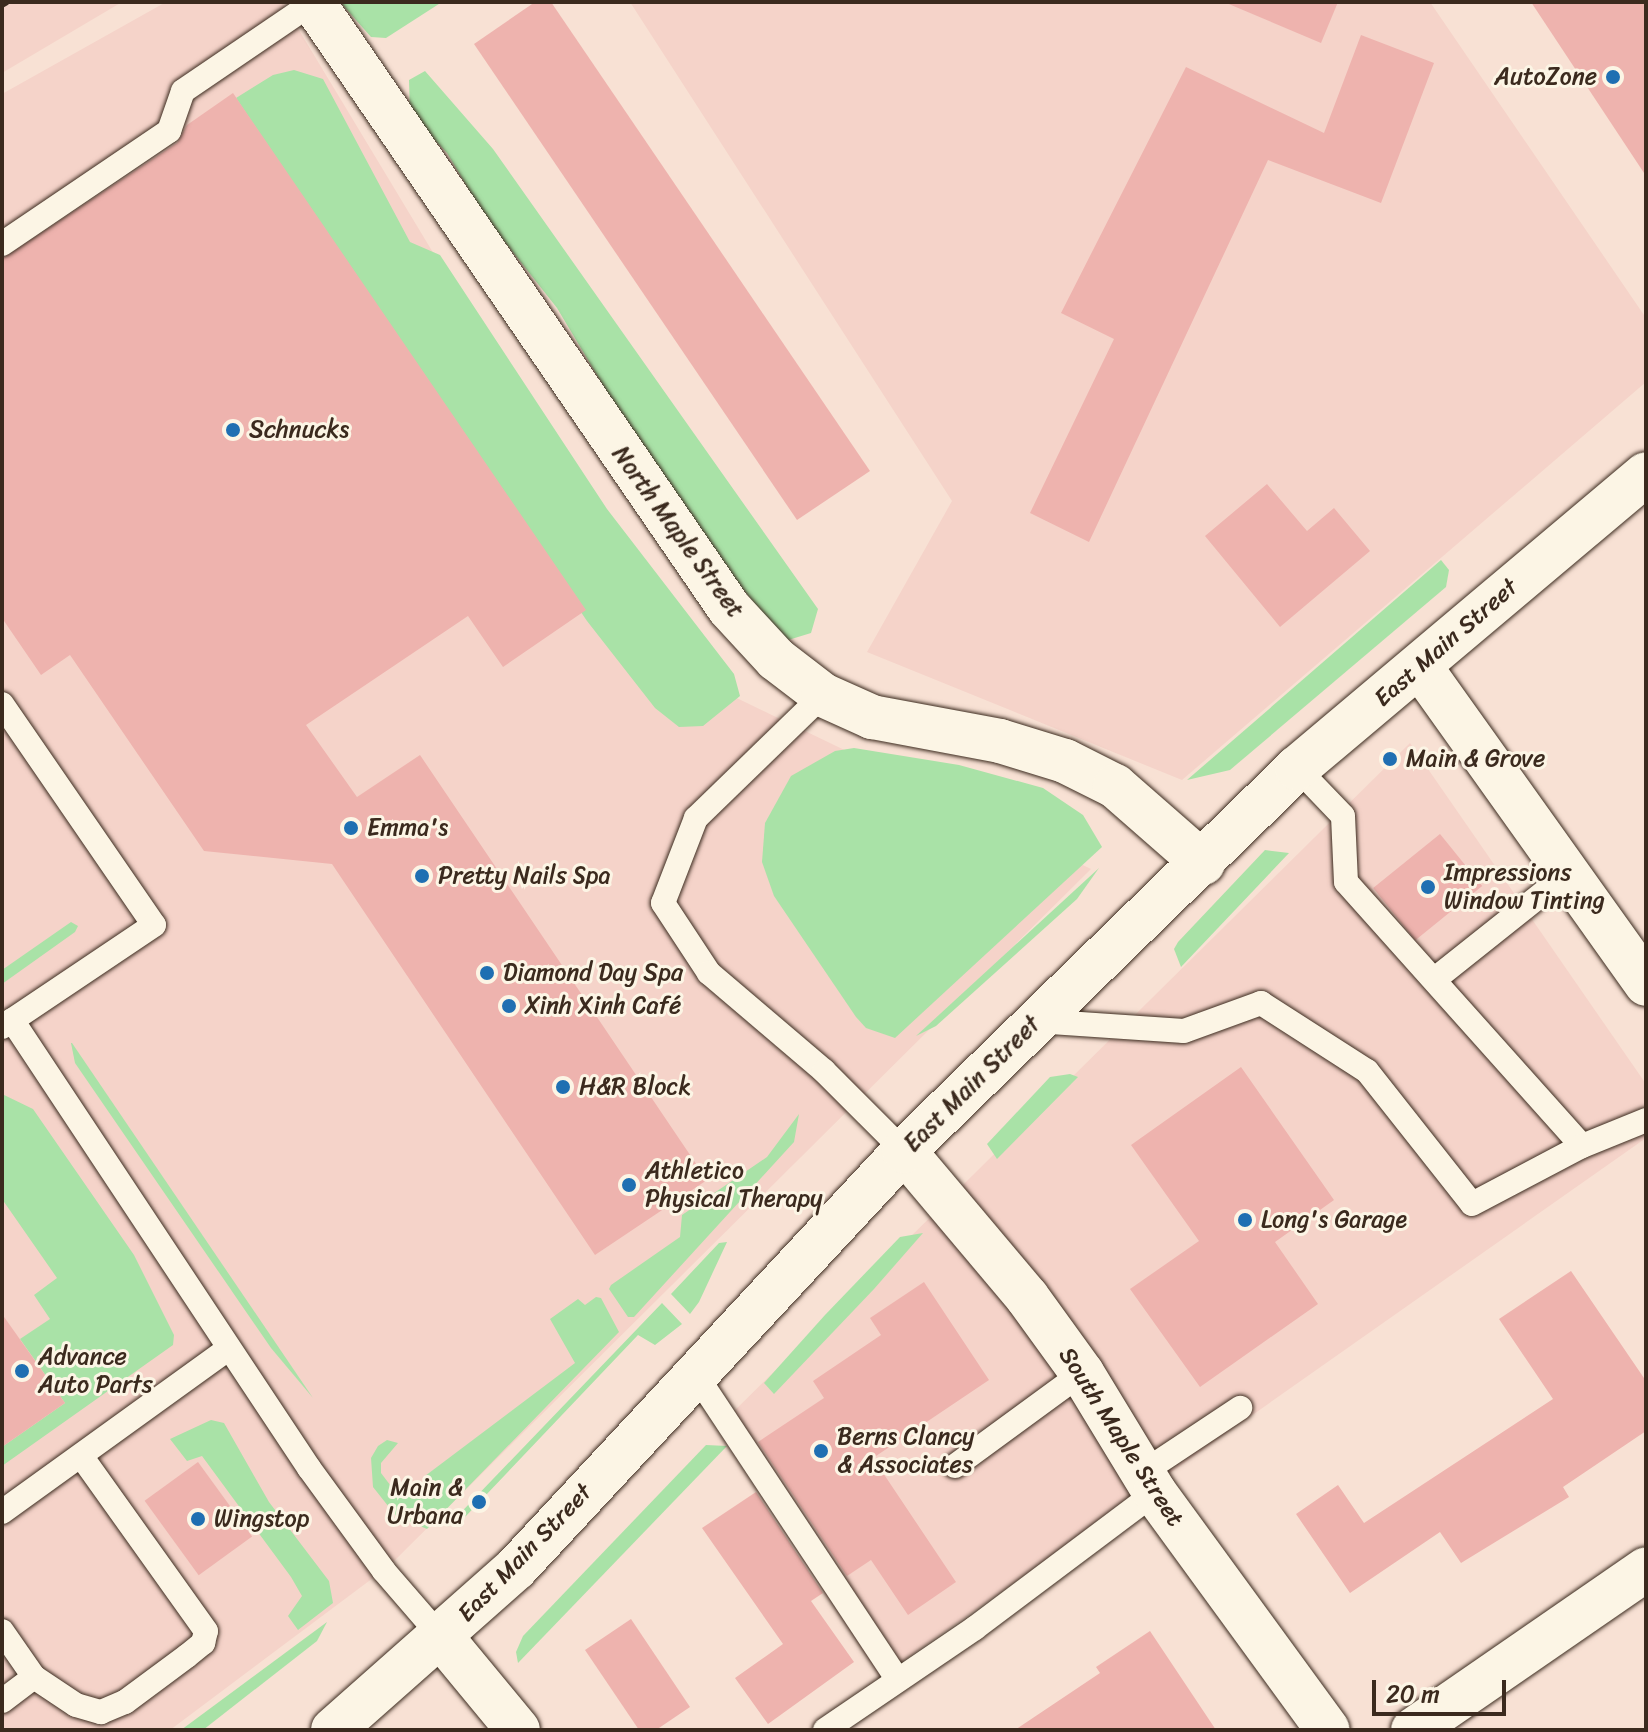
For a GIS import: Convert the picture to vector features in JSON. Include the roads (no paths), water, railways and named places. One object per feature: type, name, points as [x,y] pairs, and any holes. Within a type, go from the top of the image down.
[{"type":"street","name":"North Maple Street","points":[[314,2],[729,608],[776,659],[823,695],[872,717],[1000,741],[1065,761],[1115,786],[1203,863]]},
{"type":"street","name":"East Main Street","points":[[333,1730],[442,1638],[516,1568],[694,1372],[904,1151],[1033,1021],[1203,863],[1297,768],[1421,668],[1500,594],[1646,474]]},
{"type":"street","points":[[1421,668],[1646,984]]},
{"type":"street","name":"South Maple Street","points":[[904,1151],[995,1254],[1082,1373],[1148,1483],[1328,1730]]},
{"type":"street","points":[[1413,1730],[1646,1569]]},
{"type":"street","points":[[442,1638],[518,1730]]},
{"type":"lane","points":[[2,244],[169,131],[183,91],[314,2]]},
{"type":"lane","points":[[823,695],[696,818],[663,903],[709,973],[824,1071],[904,1151]]},
{"type":"lane","points":[[2,704],[154,925],[7,1024],[228,1349],[384,1571],[442,1638]]},
{"type":"lane","points":[[1297,768],[1343,816],[1346,882],[1582,1146]]},
{"type":"lane","points":[[1435,979],[1567,874]]},
{"type":"lane","points":[[1033,1021],[1184,1031],[1261,1003],[1367,1071],[1472,1204],[1582,1146],[1646,1120]]},
{"type":"lane","points":[[2,1512],[228,1349]]},
{"type":"lane","points":[[694,1372],[898,1680]]},
{"type":"lane","points":[[955,1466],[1082,1373]]},
{"type":"lane","points":[[825,1730],[898,1680],[1240,1408]]},
{"type":"lane","points":[[2,1631],[34,1677],[76,1705],[101,1712],[125,1702],[203,1643],[206,1631],[81,1456]]},
{"type":"lane","points":[[2,1701],[34,1677]]},
{"type":"railway","points":[[2,5],[7,2]]},
{"type":"place","name":"AutoZone","points":[[1613,77]]},
{"type":"place","name":"Schnucks","points":[[233,430]]},
{"type":"place","name":"Main & Grove","points":[[1390,759]]},
{"type":"place","name":"Emma's","points":[[351,828]]},
{"type":"place","name":"Pretty Nails Spa","points":[[422,876]]},
{"type":"place","name":"Impressions Window Tinting","points":[[1428,887]]},
{"type":"place","name":"Diamond Day Spa","points":[[487,973]]},
{"type":"place","name":"Xinh Xinh Café","points":[[509,1006]]},
{"type":"place","name":"H&R Block","points":[[563,1087]]},
{"type":"place","name":"Athletico Physical Therapy","points":[[629,1185]]},
{"type":"place","name":"Long's Garage","points":[[1245,1220]]},
{"type":"place","name":"Advance Auto Parts","points":[[22,1371]]},
{"type":"place","name":"Berns Clancy & Associates","points":[[821,1451]]},
{"type":"place","name":"Main & Urbana","points":[[479,1502]]},
{"type":"place","name":"Wingstop","points":[[198,1519]]}]
